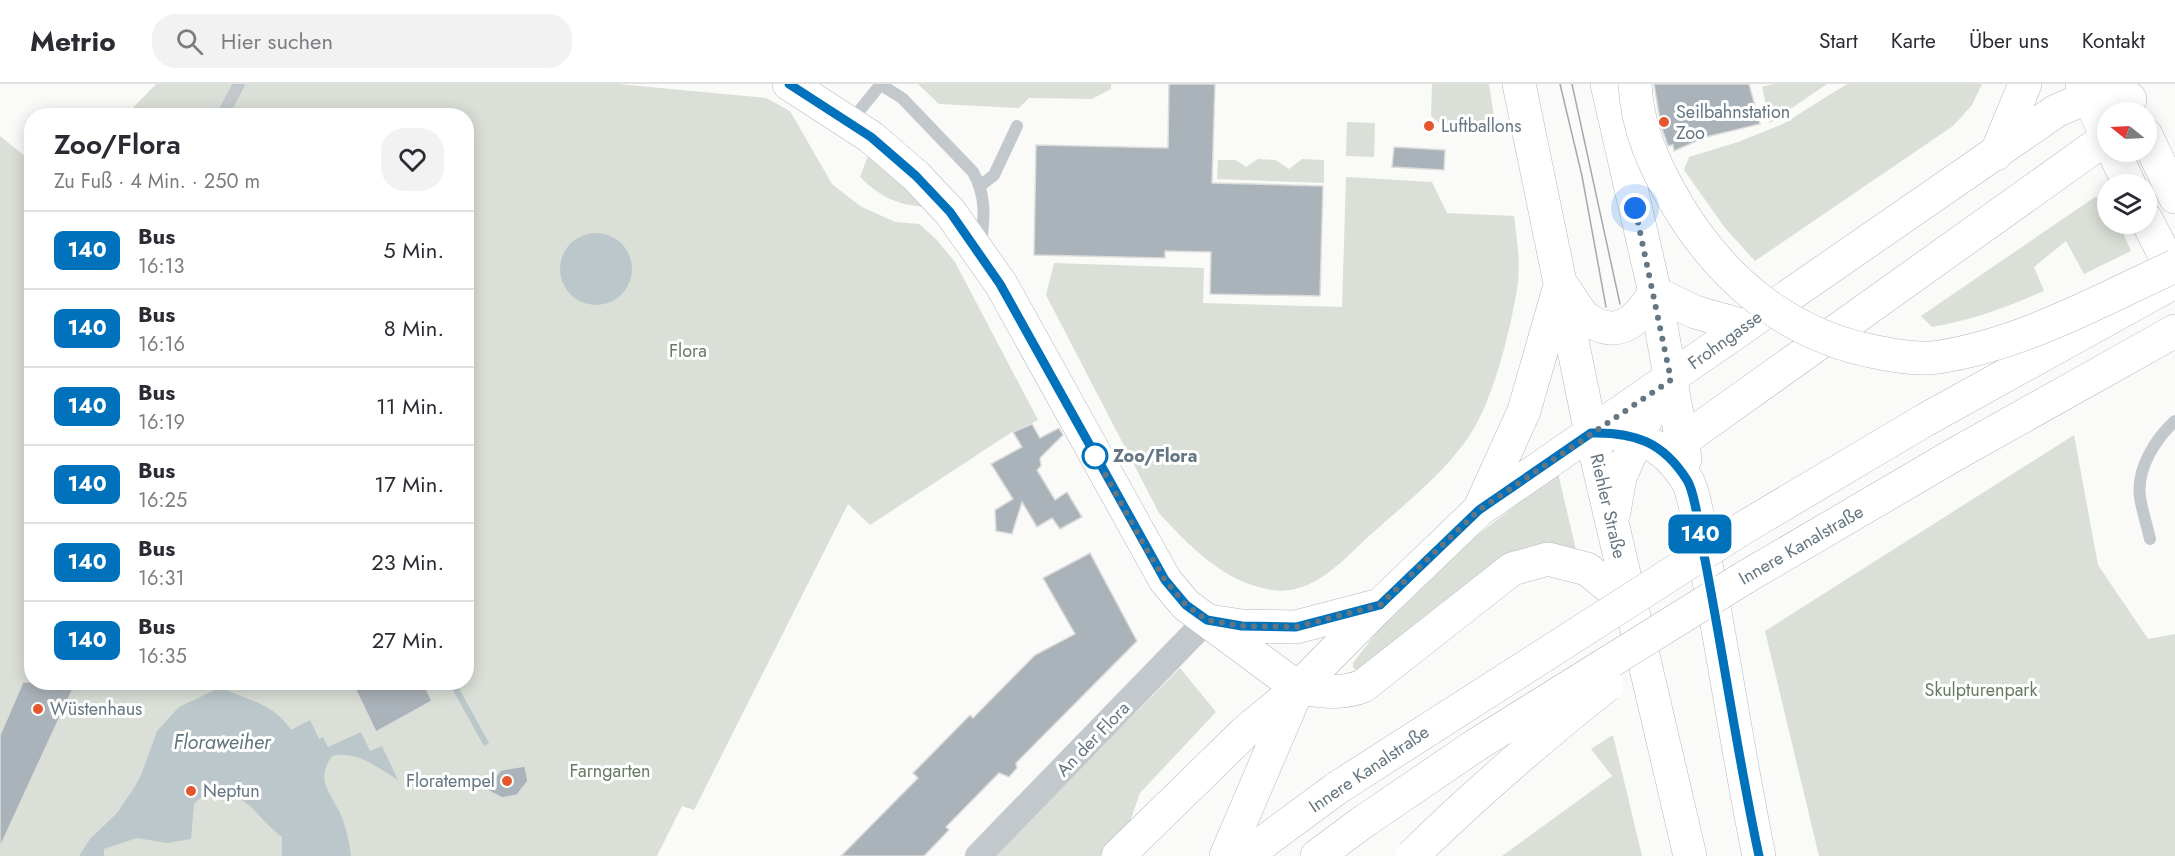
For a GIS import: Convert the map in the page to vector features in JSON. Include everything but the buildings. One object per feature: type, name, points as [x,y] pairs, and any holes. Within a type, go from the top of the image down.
[{"type":"main road","points":[[789,84],[850,122],[916,176],[950,212],[980,252],[1144,545],[1175,593],[1207,620],[1298,688],[1331,692],[1352,691],[1363,686],[1512,569],[1548,559],[1587,569],[1629,603]]},
{"type":"main road","name":"Riehler Straße","points":[[1519,84],[1591,433],[1690,856]]},
{"type":"main road","points":[[1607,84],[1654,293],[1722,645],[1759,856]]},
{"type":"main road","points":[[1635,84],[1636,100],[1650,155],[1677,204],[1707,251],[1744,289],[1781,316],[1816,334],[1860,349],[1903,357],[1936,357],[1969,351],[2019,337],[2175,266]]},
{"type":"main road","points":[[1996,154],[2025,84]]},
{"type":"main road","points":[[2085,91],[2128,102]]},
{"type":"main road","points":[[2085,91],[2097,116]]},
{"type":"main road","name":"Frohngasse","points":[[1118,856],[1245,732],[1298,688],[1479,510],[1671,380],[1744,326],[2085,91]]},
{"type":"main road","points":[[1682,441],[2097,144]]},
{"type":"main road","points":[[2157,159],[2175,197]]},
{"type":"main road","points":[[2154,234],[2175,275]]},
{"type":"main road","name":"Innere Kanalstraße","points":[[1245,856],[1337,788],[1738,531],[2064,341],[2175,282]]},
{"type":"main road","points":[[1561,284],[1589,321],[1611,328],[1626,325],[1640,316],[1654,293]]},
{"type":"main road","points":[[1479,510],[1524,411],[1561,284]]},
{"type":"main road","points":[[1654,293],[1695,312],[1744,326]]},
{"type":"main road","name":"Innere Kanalstraße","points":[[1317,856],[1476,745],[1744,578],[1952,456],[2175,331]]},
{"type":"main road","points":[[1612,525],[1620,477],[1638,437],[1671,380]]},
{"type":"main road","points":[[1591,433],[1614,432],[1638,437],[1661,449],[1689,482]]},
{"type":"main road","points":[[1412,856],[1454,814],[1551,729],[1744,578]]},
{"type":"main road","points":[[1207,620],[1242,626],[1296,627],[1380,605]]},
{"type":"main road","points":[[1226,856],[1298,688]]},
{"type":"street","name":"An der Flora","points":[[978,856],[1207,620]]},
{"type":"lane","points":[[226,108],[239,84]]},
{"type":"lane","points":[[850,122],[881,85],[891,90],[910,107],[973,172],[981,186],[985,204],[980,252]]},
{"type":"lane","points":[[981,186],[994,175],[1017,126]]},
{"type":"lane","points":[[2150,539],[2139,494],[2144,466],[2158,438],[2175,421]]},
{"type":"green space","name":"Flora","points":[[156,84],[618,84],[766,98],[790,111],[832,184],[860,206],[895,222],[919,224],[936,239],[955,262],[1038,420],[1012,432],[870,525],[848,504],[694,810],[682,806],[657,856],[0,856],[0,136],[24,155],[24,690],[474,690],[474,108],[133,108]]},
{"type":"green space","points":[[918,84],[1111,84],[1111,89],[1092,99],[1029,98],[1019,108],[939,104]]},
{"type":"green space","points":[[1432,84],[1489,84],[1496,130],[1448,130],[1431,116]]},
{"type":"green space","points":[[1773,84],[1827,84],[1770,123],[1762,87]]},
{"type":"green space","points":[[1847,84],[1982,84],[1972,105],[1953,126],[1755,261],[1725,228],[1684,170],[1689,157],[1738,142],[1783,124]]},
{"type":"green space","points":[[1347,122],[1375,123],[1374,157],[1346,156]]},
{"type":"green space","points":[[869,153],[928,207],[908,205],[891,199],[867,184],[860,177]]},
{"type":"green space","points":[[1258,159],[1276,160],[1289,169],[1302,159],[1324,160],[1324,183],[1217,179],[1218,160],[1236,160],[1246,167]]},
{"type":"green space","points":[[1346,177],[1432,182],[1447,213],[1514,216],[1519,262],[1517,289],[1505,347],[1484,409],[1475,427],[1455,455],[1419,492],[1325,575],[1300,588],[1272,590],[1239,580],[1209,561],[1159,513],[1046,295],[1054,263],[1204,268],[1203,303],[1342,307]]},
{"type":"green space","points":[[2095,197],[2097,197],[2097,234],[2123,234],[2131,251],[2084,274],[2066,241],[2034,267],[2044,291],[1989,313],[1947,324],[1932,327],[1921,316]]},
{"type":"green space","name":"Skulpturenpark","points":[[2074,435],[2098,565],[2148,639],[2175,634],[2175,856],[1819,856],[1765,631]]},
{"type":"green space","points":[[1558,473],[1576,550],[1358,671],[1353,668],[1353,663],[1388,617],[1442,562]]},
{"type":"green space","points":[[1180,668],[1216,712],[1140,793],[1127,830],[1100,856],[993,856]]},
{"type":"green space","points":[[1613,735],[1642,856],[1502,856],[1612,776],[1591,749]]},
{"type":"water","points":[[596,233],[616,239],[626,249],[632,269],[626,289],[616,299],[596,305],[576,299],[566,289],[560,269],[566,249],[576,239]]},
{"type":"water","name":"Floraweiher","points":[[215,690],[227,690],[269,708],[291,730],[310,720],[319,739],[323,737],[328,747],[361,732],[370,751],[382,746],[398,780],[359,758],[332,756],[327,764],[325,784],[344,822],[351,856],[282,856],[282,837],[250,806],[233,796],[207,792],[194,804],[191,839],[167,843],[137,838],[104,849],[104,856],[79,856],[90,839],[117,813],[134,788],[157,731],[179,707]]},
{"type":"water","points":[[453,690],[460,690],[489,743],[484,746]]},
{"type":"tram line","points":[[1560,84],[1582,176],[1606,307]]},
{"type":"tram line","points":[[1572,84],[1620,304]]},
{"type":"bus line","name":"140","points":[[789,84],[871,137],[916,176],[950,212],[980,252],[1000,284],[1165,580],[1186,605],[1207,620],[1242,626],[1296,627],[1316,624],[1380,605],[1479,510],[1591,433],[1614,432],[1638,437],[1661,449],[1689,482],[1722,645],[1759,856]]},
{"type":"place","name":"Seilbahnstation Zoo","points":[[1664,122]]},
{"type":"place","name":"Luftballons","points":[[1429,126]]},
{"type":"place","name":"Zoo/Flora","points":[[1095,456]]},
{"type":"place","name":"Wüstenhaus","points":[[38,709]]},
{"type":"place","name":"Floratempel","points":[[507,781]]},
{"type":"place","name":"Neptun","points":[[191,791]]},
{"type":"route","points":[[1095,456],[1165,580],[1186,605],[1207,620],[1242,626],[1296,627],[1316,624],[1380,605],[1479,510],[1671,380],[1635,208]]},
{"type":"park label","name":"Farngarten","points":[[610,771]]}]
